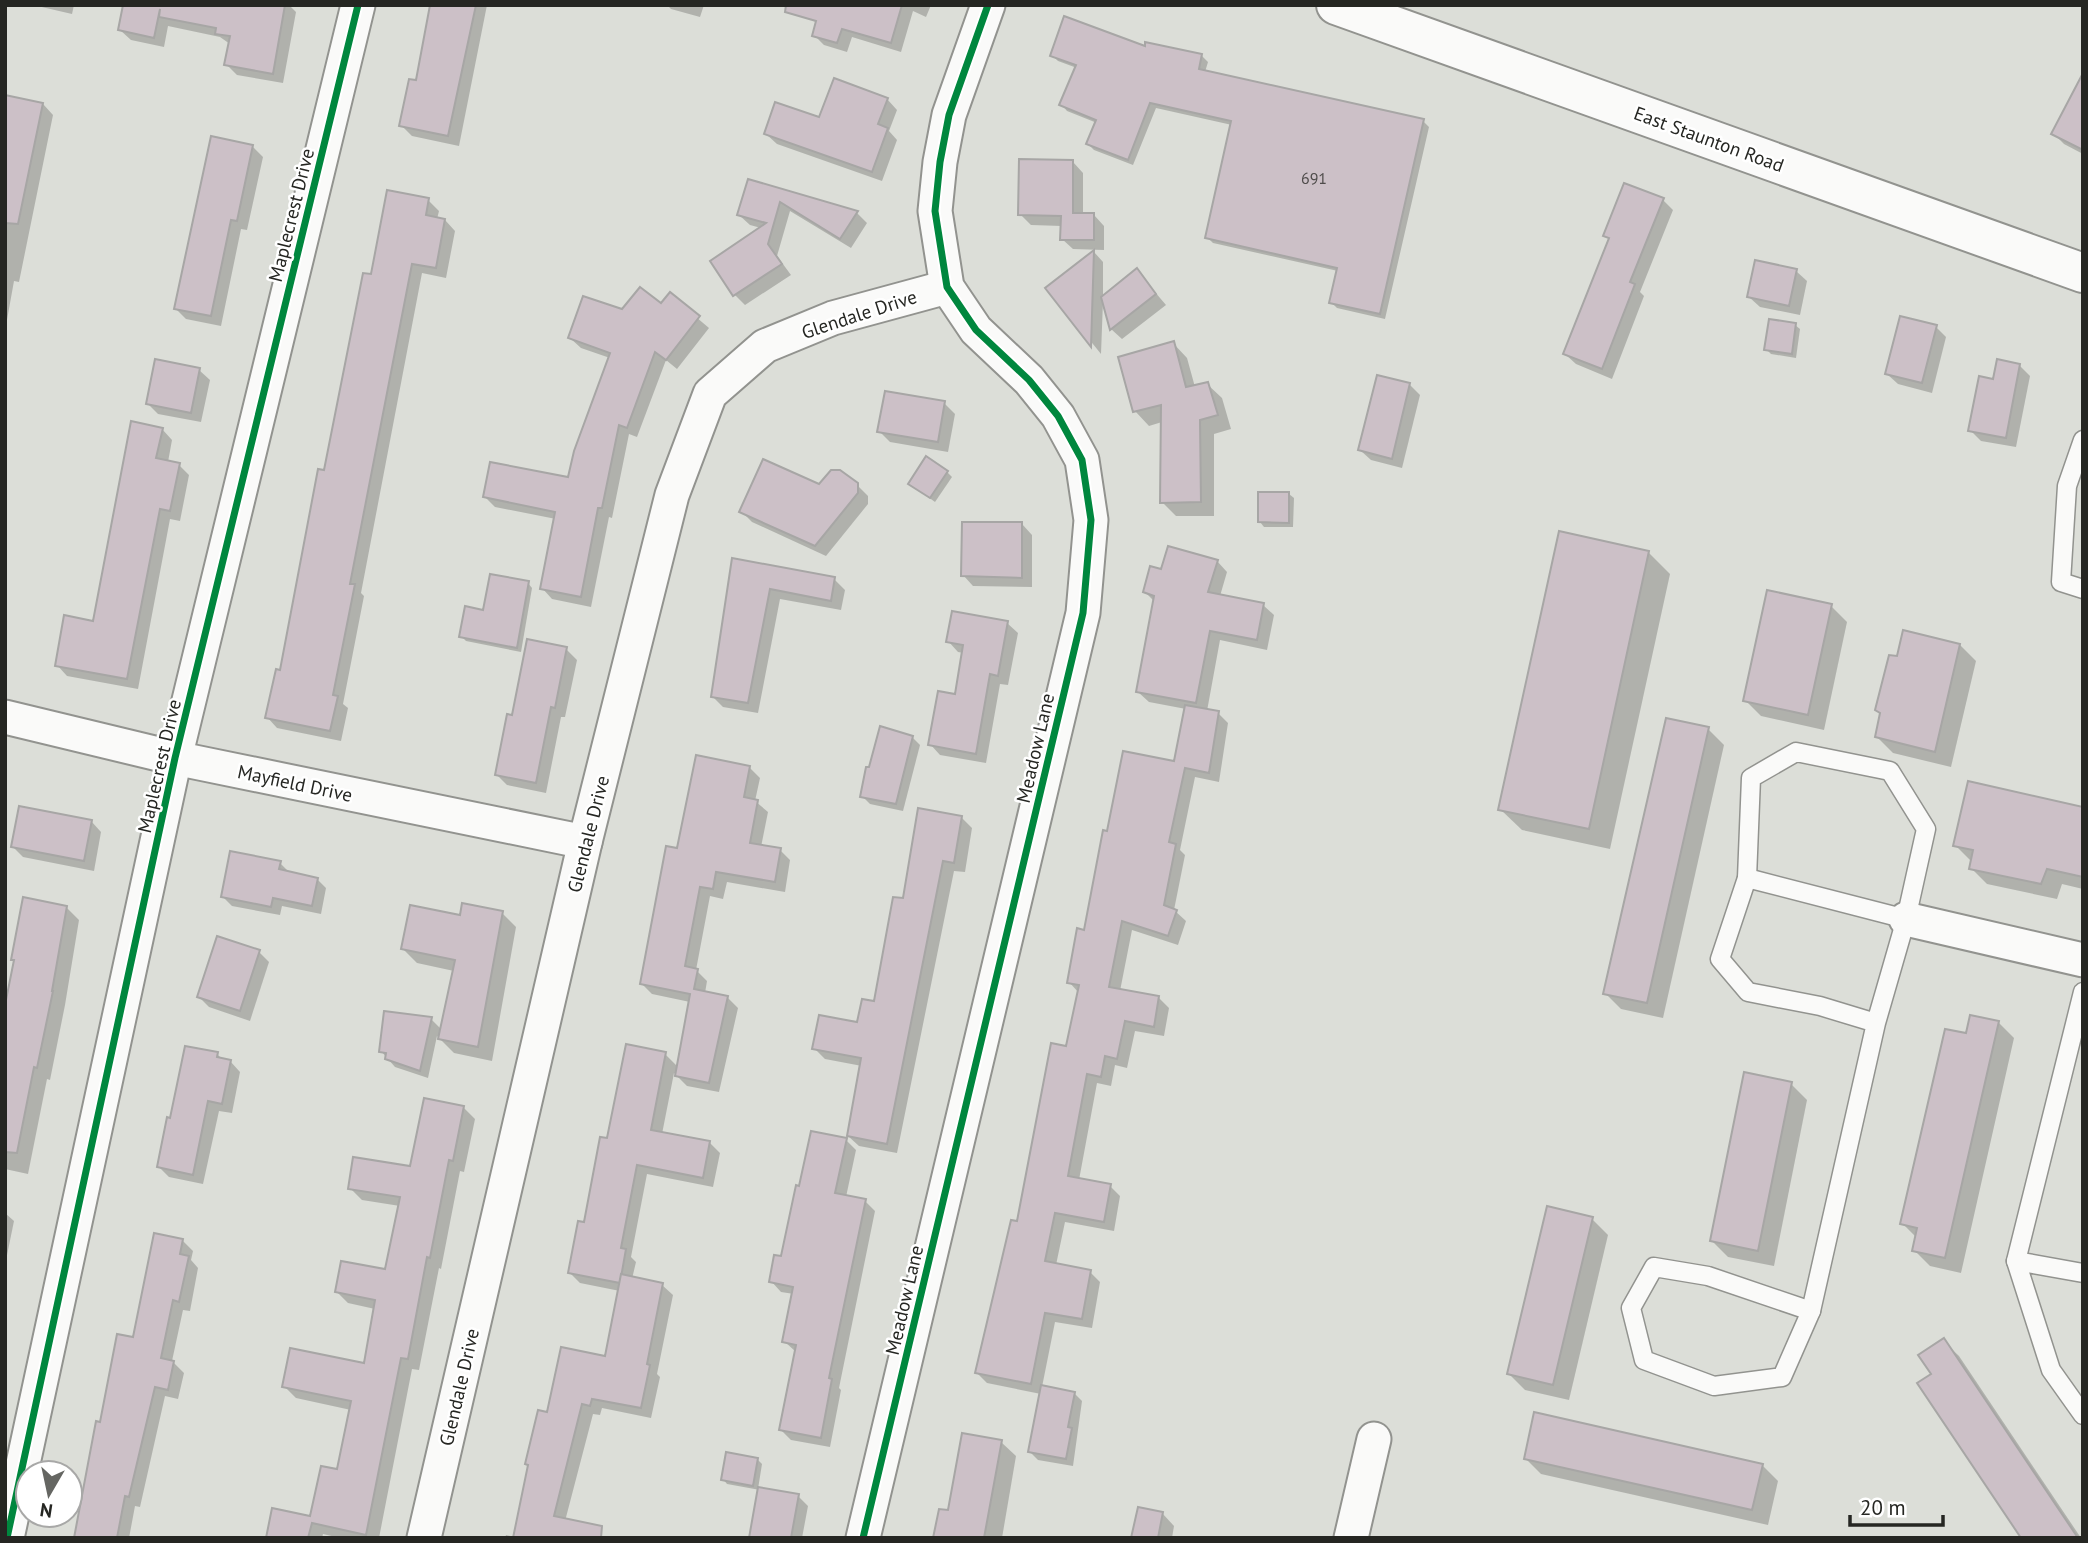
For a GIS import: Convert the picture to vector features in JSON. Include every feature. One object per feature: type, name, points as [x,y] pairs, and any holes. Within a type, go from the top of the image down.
[{"type":"main road","name":"East Staunton Road","points":[[1336,5],[2083,273]]},
{"type":"street","name":"Maplecrest Drive","points":[[7,1538],[175,758],[358,5]]},
{"type":"street","name":"Meadow Lane","points":[[863,1538],[1083,613],[1091,520],[1082,460],[1058,416],[1029,380],[976,330],[947,287],[935,211],[940,162],[949,115],[988,5]]},
{"type":"street","name":"Glendale Drive","points":[[424,1538],[585,842],[672,495],[710,394],[765,346],[833,318],[947,287]]},
{"type":"street","name":"Mayfield Drive","points":[[5,718],[175,758],[585,842]]},
{"type":"street","points":[[1906,919],[2083,961]]},
{"type":"street","points":[[1351,1538],[1374,1439]]},
{"type":"lane","points":[[2083,440],[2067,486],[2061,582],[2083,589]]},
{"type":"lane","points":[[1811,1311],[1708,1276],[1654,1267],[1631,1308],[1644,1360],[1714,1385],[1782,1377],[1811,1311],[1876,1023],[1906,919],[1926,829],[1890,771],[1796,752],[1751,778],[1747,878],[1720,959],[1748,992],[1819,1006],[1876,1023]]},
{"type":"lane","points":[[1747,878],[1906,919]]},
{"type":"lane","points":[[2083,992],[2017,1261],[2051,1370],[2083,1415]]},
{"type":"lane","points":[[2017,1261],[2083,1273]]},
{"type":"building","points":[[123,5],[285,5],[273,74],[224,65],[230,36],[215,34],[216,28],[159,17],[160,9],[154,38],[118,30]]},
{"type":"building","points":[[430,5],[476,5],[448,136],[399,126],[409,79],[416,80]]},
{"type":"building","points":[[786,5],[902,5],[891,43],[842,29],[837,43],[812,36],[816,21],[785,12]]},
{"type":"building","points":[[1064,16],[1145,46],[1145,42],[1202,54],[1199,69],[1424,119],[1380,314],[1329,303],[1337,268],[1205,238],[1231,121],[1150,103],[1128,160],[1086,144],[1096,120],[1059,105],[1076,65],[1050,56]]},
{"type":"building","points":[[2083,73],[2083,150],[2051,134]]},
{"type":"building","points":[[834,78],[888,98],[878,124],[888,128],[872,172],[764,134],[775,102],[819,117]]},
{"type":"building","points":[[5,95],[43,103],[18,224],[5,223]]},
{"type":"building","points":[[211,136],[253,145],[237,221],[231,220],[211,316],[174,309]]},
{"type":"building","points":[[1019,159],[1073,160],[1073,213],[1094,213],[1094,240],[1060,240],[1061,216],[1018,215]]},
{"type":"building","points":[[748,179],[858,211],[840,239],[780,202],[768,244],[782,264],[733,296],[710,261],[766,223],[737,215]]},
{"type":"building","points":[[1624,183],[1664,198],[1630,282],[1635,284],[1602,369],[1563,354],[1609,238],[1603,236]]},
{"type":"building","points":[[387,190],[429,198],[426,215],[445,219],[436,268],[412,264],[350,584],[355,584],[333,695],[338,696],[330,731],[265,718],[276,669],[280,670],[318,469],[324,470],[363,273],[371,274]]},
{"type":"building","points":[[1094,250],[1091,347],[1045,288]]},
{"type":"building","points":[[1755,260],[1797,269],[1789,306],[1747,297]]},
{"type":"building","points":[[1137,268],[1156,294],[1110,330],[1101,297]]},
{"type":"building","points":[[640,287],[661,303],[670,292],[700,316],[666,360],[655,352],[627,428],[619,425],[602,508],[598,508],[581,597],[540,589],[555,512],[483,497],[490,462],[568,477],[574,451],[610,353],[568,338],[583,296],[622,309]]},
{"type":"building","points":[[1900,316],[1937,325],[1922,383],[1885,374]]},
{"type":"building","points":[[1769,319],[1796,323],[1792,354],[1764,350]]},
{"type":"building","points":[[1174,341],[1186,387],[1208,382],[1218,415],[1200,420],[1201,502],[1160,503],[1161,405],[1133,412],[1118,357]]},
{"type":"building","points":[[155,359],[200,368],[191,413],[146,404]]},
{"type":"building","points":[[1997,359],[2020,364],[2006,438],[1968,431],[1979,376],[1993,379]]},
{"type":"building","points":[[1377,375],[1410,383],[1392,459],[1358,450]]},
{"type":"building","points":[[885,391],[945,401],[938,442],[877,432]]},
{"type":"building","points":[[131,421],[163,428],[156,458],[180,463],[170,511],[160,509],[127,679],[55,666],[64,615],[93,621]]},
{"type":"building","points":[[926,456],[948,471],[930,498],[908,484]]},
{"type":"building","points":[[763,459],[819,484],[831,470],[840,470],[858,483],[858,493],[815,546],[739,512]]},
{"type":"building","points":[[1258,492],[1289,492],[1289,523],[1258,522]]},
{"type":"building","points":[[962,522],[1022,522],[1022,578],[961,576]]},
{"type":"building","points":[[1559,531],[1649,551],[1589,829],[1498,810]]},
{"type":"building","points":[[1168,546],[1218,560],[1208,592],[1264,603],[1257,640],[1210,631],[1196,703],[1136,692],[1154,596],[1143,592],[1150,566],[1161,569]]},
{"type":"building","points":[[732,558],[835,577],[831,601],[770,589],[748,703],[711,697]]},
{"type":"building","points":[[490,574],[529,581],[517,648],[459,637],[465,606],[483,610]]},
{"type":"building","points":[[1767,590],[1832,604],[1808,715],[1743,701]]},
{"type":"building","points":[[952,611],[1008,621],[998,676],[990,674],[976,754],[928,745],[938,691],[955,694],[963,645],[946,642]]},
{"type":"building","points":[[1903,630],[1960,644],[1935,752],[1875,737],[1880,713],[1875,710],[1889,655],[1897,656]]},
{"type":"building","points":[[527,639],[567,647],[555,708],[551,707],[536,783],[495,775],[507,714],[512,715]]},
{"type":"building","points":[[1185,705],[1219,711],[1209,773],[1185,768],[1169,842],[1176,844],[1164,905],[1177,910],[1168,936],[1122,921],[1109,987],[1159,996],[1154,1027],[1125,1021],[1117,1059],[1105,1056],[1101,1077],[1087,1074],[1068,1176],[1111,1184],[1104,1222],[1055,1213],[1045,1261],[1091,1270],[1082,1319],[1045,1313],[1031,1384],[975,1373],[1011,1220],[1017,1221],[1051,1043],[1066,1046],[1079,985],[1067,983],[1077,928],[1084,930],[1103,830],[1107,831],[1123,751],[1174,761]]},
{"type":"building","points":[[1666,718],[1709,727],[1647,1003],[1603,994]]},
{"type":"building","points":[[880,726],[913,736],[896,804],[860,797],[866,767],[869,767]]},
{"type":"building","points":[[696,755],[750,766],[744,797],[758,800],[750,843],[781,848],[775,882],[716,872],[713,889],[700,887],[685,966],[698,969],[694,989],[728,996],[709,1083],[675,1076],[690,994],[640,984],[666,846],[677,848]]},
{"type":"building","points":[[1968,781],[2083,807],[2083,877],[2047,869],[2041,884],[1969,869],[1973,850],[1953,846]]},
{"type":"building","points":[[19,806],[92,820],[84,861],[11,847]]},
{"type":"building","points":[[918,808],[962,816],[954,863],[943,861],[887,1144],[847,1136],[861,1058],[812,1049],[819,1015],[857,1022],[862,999],[874,1001],[893,897],[903,898]]},
{"type":"building","points":[[230,851],[281,861],[279,869],[318,878],[312,906],[273,898],[271,907],[221,897]]},
{"type":"building","points":[[23,897],[67,906],[53,991],[17,1153],[5,1152],[5,1005]]},
{"type":"building","points":[[462,903],[503,911],[478,1047],[438,1039],[455,960],[401,949],[410,905],[460,915]]},
{"type":"building","points":[[217,936],[260,950],[240,1011],[197,997]]},
{"type":"building","points":[[384,1011],[432,1017],[420,1071],[385,1059],[386,1053],[379,1052]]},
{"type":"building","points":[[1970,1015],[1999,1021],[1945,1258],[1912,1251],[1917,1228],[1900,1224],[1945,1029],[1966,1033]]},
{"type":"building","points":[[626,1044],[666,1052],[651,1130],[710,1141],[703,1178],[637,1165],[621,1248],[626,1249],[620,1283],[568,1273],[578,1221],[584,1222],[600,1137],[607,1138]]},
{"type":"building","points":[[185,1046],[218,1052],[217,1057],[231,1060],[222,1104],[208,1101],[193,1175],[157,1167]]},
{"type":"building","points":[[1744,1072],[1792,1082],[1758,1251],[1710,1241]]},
{"type":"building","points":[[424,1098],[464,1106],[453,1161],[449,1160],[430,1258],[427,1257],[408,1359],[401,1358],[366,1535],[312,1523],[308,1538],[266,1538],[272,1508],[310,1516],[321,1466],[337,1469],[351,1401],[282,1387],[290,1348],[364,1363],[375,1300],[335,1292],[341,1261],[385,1269],[400,1197],[348,1189],[353,1157],[410,1166]]},
{"type":"building","points":[[811,1131],[847,1138],[835,1193],[866,1199],[829,1378],[832,1379],[821,1438],[779,1430],[796,1345],[782,1342],[793,1287],[769,1282],[774,1255],[781,1256]]},
{"type":"building","points":[[1547,1206],[1593,1217],[1553,1385],[1507,1374]]},
{"type":"building","points":[[154,1233],[183,1239],[180,1254],[189,1256],[179,1302],[173,1300],[161,1358],[174,1361],[168,1390],[155,1387],[129,1497],[125,1496],[117,1538],[74,1538],[76,1529],[84,1529],[84,1485],[96,1421],[100,1422],[117,1334],[133,1337]]},
{"type":"building","points":[[621,1274],[663,1283],[641,1408],[592,1399],[590,1406],[582,1404],[554,1516],[602,1526],[601,1538],[513,1538],[528,1465],[525,1464],[538,1410],[547,1412],[561,1347],[605,1356]]},
{"type":"building","points":[[1944,1338],[2078,1538],[2021,1538],[1917,1383],[1931,1374],[1918,1355]]},
{"type":"building","points":[[1041,1385],[1075,1392],[1068,1427],[1072,1428],[1066,1459],[1028,1452]]},
{"type":"building","points":[[1534,1412],[1763,1464],[1752,1510],[1524,1459]]},
{"type":"building","points":[[962,1433],[1002,1440],[984,1538],[933,1538],[939,1509],[948,1510]]},
{"type":"building","points":[[726,1452],[758,1458],[753,1486],[721,1480]]},
{"type":"building","points":[[758,1487],[799,1494],[791,1538],[749,1538]]},
{"type":"building","points":[[1138,1507],[1163,1512],[1158,1538],[1131,1538]]},
{"type":"cycle path","points":[[7,1538],[175,758],[358,5]]},
{"type":"cycle path","points":[[863,1538],[1083,613],[1091,520],[1082,460],[1058,416],[1029,380],[976,330],[947,287],[935,211],[940,162],[949,115],[988,5]]}]
